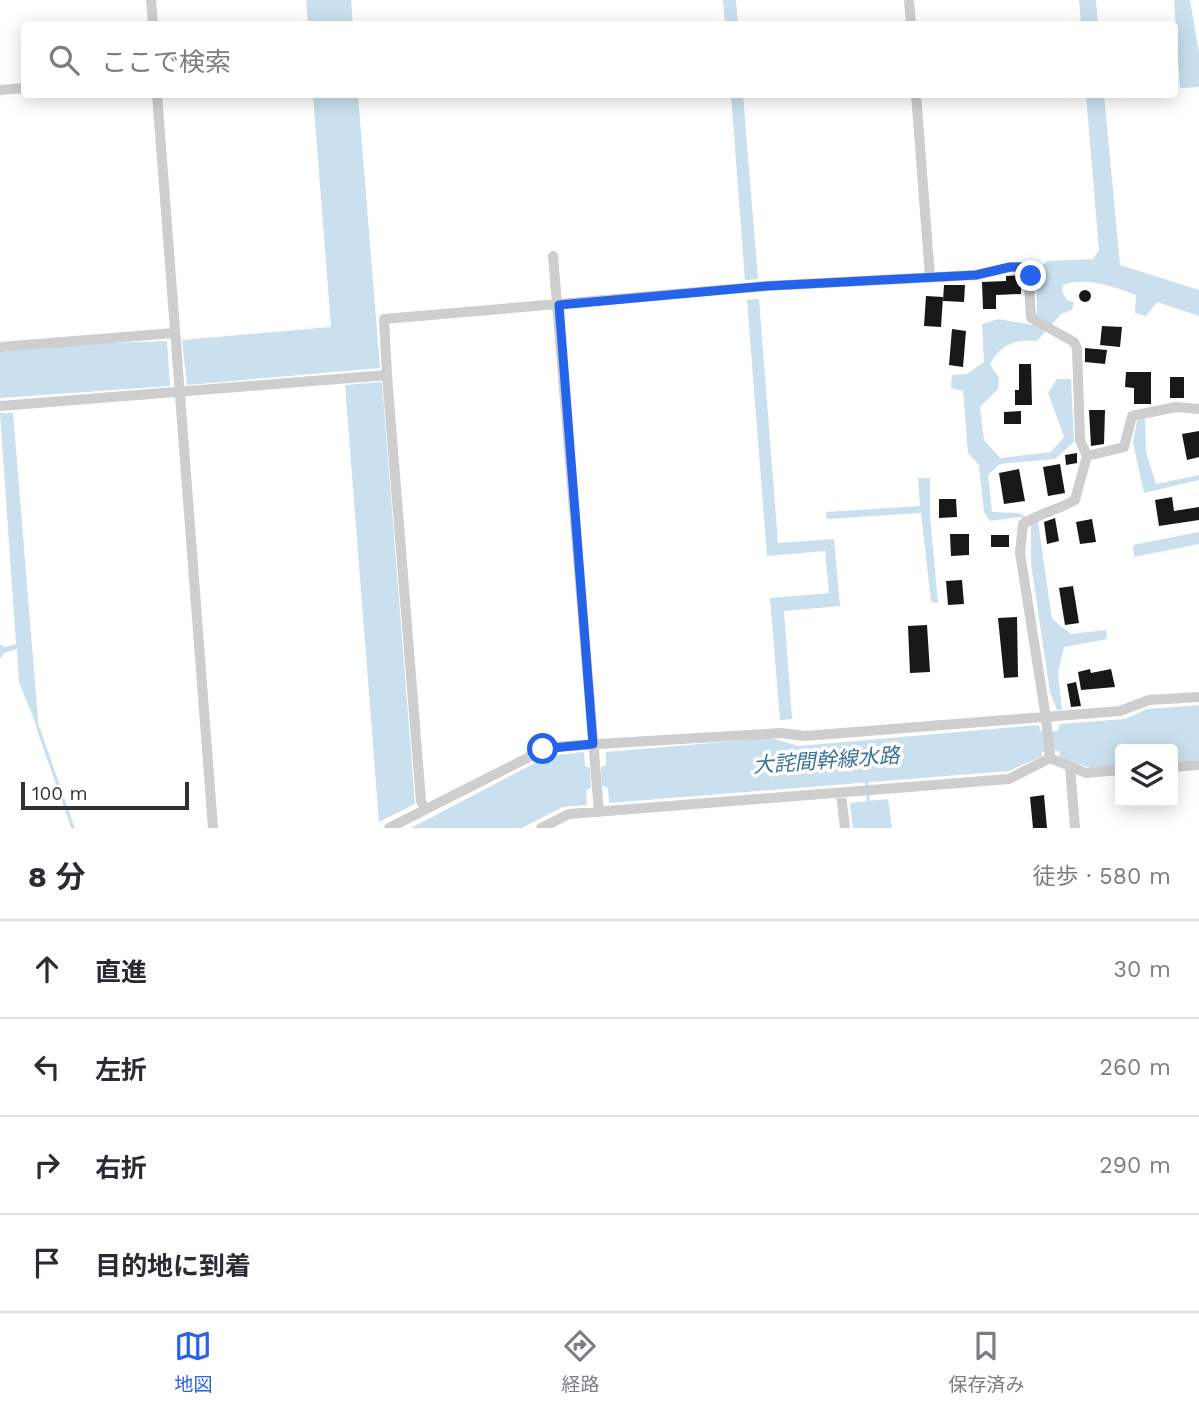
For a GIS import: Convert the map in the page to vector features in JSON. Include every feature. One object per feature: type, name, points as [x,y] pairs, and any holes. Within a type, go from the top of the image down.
[{"type":"street","points":[[151,0],[153,21]]},
{"type":"street","points":[[909,0],[911,21]]},
{"type":"street","points":[[0,90],[21,88]]},
{"type":"street","points":[[158,98],[213,828]]},
{"type":"street","points":[[916,98],[930,276]]},
{"type":"street","points":[[553,256],[599,812]]},
{"type":"street","points":[[425,810],[420,787],[384,319],[767,286],[976,275],[1010,267],[1028,267],[1031,318],[1074,342],[1077,348],[1080,440],[1087,456],[1075,500],[1063,507],[1038,514],[1023,524],[1020,553],[1047,723],[1049,758]]},
{"type":"street","points":[[0,347],[174,333]]},
{"type":"street","points":[[0,406],[387,374]]},
{"type":"street","points":[[1087,456],[1124,447],[1132,416],[1176,407],[1199,409]]},
{"type":"street","points":[[398,824],[543,749],[781,733],[805,736],[1047,723],[1121,711],[1149,700],[1199,697]]},
{"type":"street","points":[[1049,758],[1086,773],[1115,770]]},
{"type":"street","points":[[541,828],[569,814],[1009,779],[1049,758]]},
{"type":"street","points":[[1178,767],[1199,765]]},
{"type":"street","points":[[1070,767],[1074,828]]},
{"type":"street","points":[[841,794],[845,828]]},
{"type":"water","points":[[306,0],[351,0],[353,21],[308,21]]},
{"type":"water","points":[[723,0],[736,0],[738,21],[725,21]]},
{"type":"water","points":[[1079,0],[1096,0],[1098,21],[1081,21]]},
{"type":"water","points":[[1174,0],[1190,0],[1199,52],[1199,87],[1180,88],[1178,21],[1175,21]]},
{"type":"water","points":[[313,98],[358,98],[380,368],[187,385],[182,340],[331,327]]},
{"type":"water","points":[[731,98],[743,98],[758,279],[745,280]]},
{"type":"water","points":[[1086,98],[1104,98],[1120,265],[1199,290],[1199,316],[1157,302],[1146,316],[1135,313],[1136,295],[1100,284],[1071,283],[1063,285],[1062,292],[1067,300],[1074,302],[1072,310],[1061,314],[1037,341],[1015,342],[1004,347],[990,365],[999,377],[998,389],[980,407],[984,440],[1000,458],[1051,452],[1064,437],[1048,393],[1057,379],[1071,379],[1074,442],[1055,459],[1000,464],[988,475],[992,512],[1018,513],[1038,522],[1052,619],[1071,634],[1106,630],[1107,639],[1064,647],[1058,673],[1062,710],[1057,710],[1050,692],[1031,564],[1031,524],[1020,517],[990,521],[984,512],[979,465],[968,453],[963,391],[951,388],[952,375],[967,374],[984,362],[982,324],[999,319],[1032,325],[1037,312],[1036,272],[1047,261],[1093,259],[1099,250]]},
{"type":"water","points":[[759,299],[778,543],[834,539],[840,606],[784,611],[792,719],[780,720],[770,598],[829,593],[825,551],[767,556],[747,300]]},
{"type":"water","points":[[167,341],[170,386],[0,398],[0,352],[82,344]]},
{"type":"water","points":[[382,382],[415,804],[379,822],[345,385]]},
{"type":"water","points":[[0,413],[13,413],[39,732],[19,682],[17,649],[4,653],[0,659],[0,644],[4,647],[16,644]]},
{"type":"water","points":[[1145,418],[1146,452],[1156,484],[1199,475],[1199,480],[1144,493],[1133,443],[1137,421]]},
{"type":"water","points":[[918,478],[930,478],[930,515],[938,603],[931,602],[921,513],[827,519],[826,512],[920,506]]},
{"type":"water","points":[[1199,532],[1199,544],[1134,557],[1133,545]]},
{"type":"water","name":"大詫間幹線水路","points":[[1199,705],[1199,760],[1178,762],[1178,744],[1115,744],[1115,766],[1091,768],[1060,758],[1059,751],[1042,752],[1042,756],[1009,771],[609,803],[608,788],[602,786],[601,767],[606,765],[606,752],[770,738],[799,746],[1039,725],[1040,731],[1058,731],[1060,724],[1125,719],[1147,709]]},
{"type":"water","points":[[584,752],[585,766],[590,768],[591,788],[586,790],[587,805],[563,807],[522,828],[411,828],[548,756]]},
{"type":"water","points":[[888,799],[892,828],[853,828],[850,803]]},
{"type":"building","points":[[1021,275],[1021,294],[996,295],[996,309],[983,309],[982,282],[1006,281],[1006,276]]},
{"type":"building","points":[[944,285],[965,285],[964,302],[943,301]]},
{"type":"building","points":[[1085,290],[1091,296],[1085,302],[1079,296]]},
{"type":"building","points":[[926,296],[943,297],[941,327],[924,326]]},
{"type":"building","points":[[1102,326],[1122,327],[1120,347],[1100,345]]},
{"type":"building","points":[[952,329],[966,331],[963,367],[949,365]]},
{"type":"building","points":[[1085,348],[1107,350],[1105,364],[1085,362]]},
{"type":"building","points":[[1019,364],[1031,364],[1032,405],[1015,405],[1015,390],[1019,390]]},
{"type":"building","points":[[1126,372],[1151,372],[1151,404],[1134,404],[1134,388],[1125,387]]},
{"type":"building","points":[[1170,377],[1184,377],[1184,398],[1170,398]]},
{"type":"building","points":[[1089,410],[1105,410],[1104,444],[1091,446]]},
{"type":"building","points":[[1021,411],[1021,424],[1004,424],[1004,412]]},
{"type":"building","points":[[1199,431],[1199,457],[1187,460],[1182,434]]},
{"type":"building","points":[[1077,453],[1077,463],[1066,465],[1065,455]]},
{"type":"building","points":[[1060,464],[1065,493],[1048,496],[1043,467]]},
{"type":"building","points":[[1019,469],[1025,501],[1004,504],[999,473]]},
{"type":"building","points":[[1172,497],[1174,511],[1199,507],[1199,520],[1159,526],[1155,500]]},
{"type":"building","points":[[939,499],[956,499],[957,517],[939,518]]},
{"type":"building","points":[[1055,518],[1059,541],[1047,544],[1044,522]]},
{"type":"building","points":[[1092,519],[1096,542],[1080,544],[1076,522]]},
{"type":"building","points":[[950,534],[969,534],[969,555],[951,556]]},
{"type":"building","points":[[991,535],[1009,535],[1009,547],[991,547]]},
{"type":"building","points":[[962,580],[964,604],[948,605],[946,581]]},
{"type":"building","points":[[1073,586],[1079,623],[1065,625],[1059,588]]},
{"type":"building","points":[[1017,617],[1018,677],[1004,678],[998,618]]},
{"type":"building","points":[[927,625],[930,672],[910,673],[908,626]]},
{"type":"building","points":[[1090,669],[1091,673],[1111,669],[1115,687],[1081,690],[1078,672]]},
{"type":"building","points":[[1076,682],[1081,706],[1071,707],[1067,684]]},
{"type":"building","points":[[1044,795],[1047,828],[1033,828],[1030,797]]},
{"type":"waterway","points":[[38,728],[73,828]]},
{"type":"waterway","name":"大詫間幹線水路","points":[[866,778],[869,805]]},
{"type":"route","points":[[543,749],[593,744],[559,305],[767,286],[976,275],[1010,267],[1028,267],[1031,276]]}]
